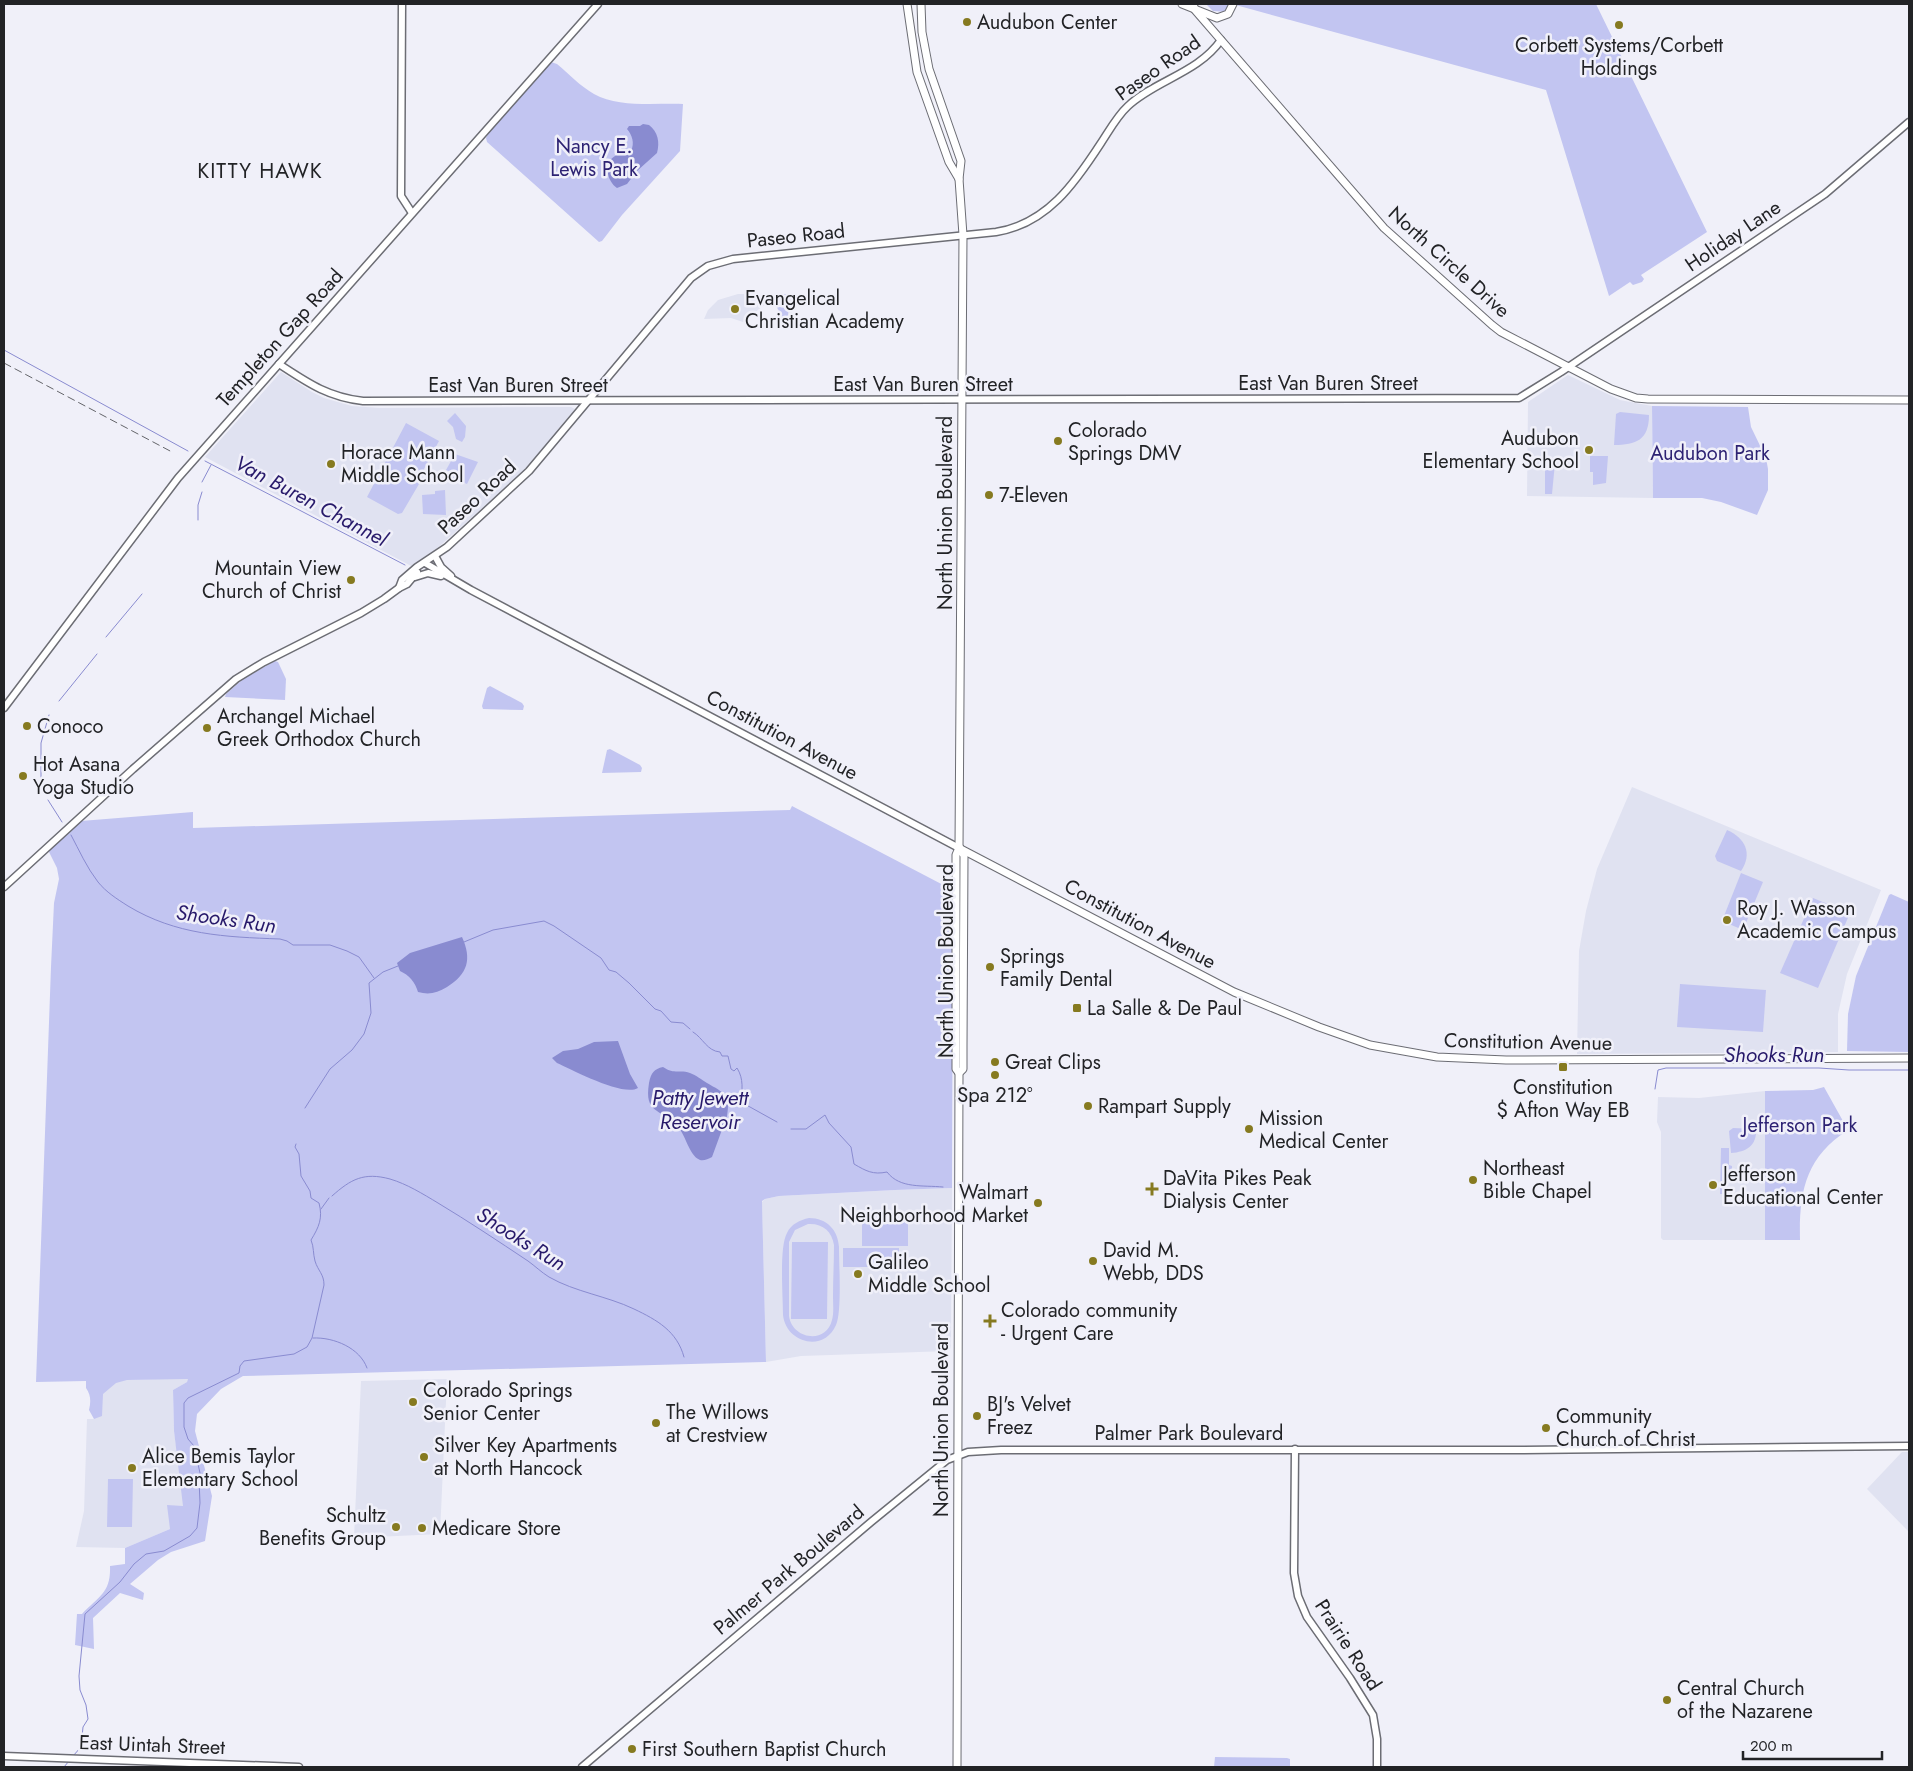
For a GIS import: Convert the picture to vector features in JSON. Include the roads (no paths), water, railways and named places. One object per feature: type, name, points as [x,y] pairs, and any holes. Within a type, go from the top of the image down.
[{"type":"main road","name":"North Union Boulevard","points":[[907,4],[918,72],[949,162],[960,179]]},
{"type":"main road","name":"North Union Boulevard","points":[[921,4],[924,50],[931,76],[961,161],[960,848],[956,855],[956,1069],[959,1073],[957,1767]]},
{"type":"main road","name":"North Circle Drive","points":[[1182,4],[1194,7],[1384,228],[1501,332],[1568,368],[1623,394],[1648,399],[1909,400]]},
{"type":"main road","points":[[1194,7],[1213,17],[1222,18],[1228,14],[1233,4]]},
{"type":"main road","name":"Constitution Avenue","points":[[960,848],[1234,992],[1318,1027],[1370,1045],[1437,1057],[1506,1060],[1909,1058]]},
{"type":"street","points":[[402,4],[401,196],[412,212]]},
{"type":"street","name":"Templeton Gap Road","points":[[4,708],[178,478],[598,4]]},
{"type":"street","name":"Paseo Road","points":[[399,588],[402,580],[417,567],[435,556],[529,471],[691,278],[702,270],[715,263],[778,254],[1000,232],[1028,222],[1044,213],[1072,186],[1118,116],[1127,107],[1140,96],[1200,62],[1212,52],[1221,40]]},
{"type":"street","name":"Holiday Lane","points":[[1568,368],[1825,194],[1909,122]]},
{"type":"street","name":"East Van Buren Street","points":[[279,364],[316,388],[332,395],[350,400],[382,402],[1512,399],[1528,394],[1568,368]]},
{"type":"street","points":[[435,556],[439,564],[455,581]]},
{"type":"street","name":"Paseo Road","points":[[4,887],[115,785],[236,680],[264,662],[361,613],[384,599],[410,582],[425,563]]},
{"type":"street","name":"Constitution Avenue","points":[[425,563],[445,576],[960,848]]},
{"type":"street","points":[[410,582],[423,573],[445,576]]},
{"type":"street","name":"Palmer Park Boulevard","points":[[582,1767],[871,1522],[948,1460],[968,1452],[996,1450],[1522,1450],[1909,1446]]},
{"type":"street","name":"Prairie Road","points":[[1295,1449],[1294,1573],[1298,1596],[1307,1617],[1366,1702],[1373,1716],[1376,1730],[1377,1767]]},
{"type":"street","name":"East Uintah Street","points":[[4,1756],[92,1759],[160,1765],[299,1767]]},
{"type":"street","points":[[591,1767],[592,1758]]},
{"type":"water","points":[[643,124],[649,125],[656,134],[658,141],[657,153],[637,171],[627,184],[617,188],[609,177],[609,163],[615,156],[631,151],[633,142],[632,136],[627,129],[629,126],[640,126]]},
{"type":"water","points":[[462,937],[467,952],[464,971],[460,977],[443,989],[429,993],[418,992],[411,979],[400,971],[397,963],[410,953]]},
{"type":"water","points":[[618,1041],[630,1074],[638,1088],[631,1090],[610,1086],[557,1063],[552,1058],[563,1051],[578,1049],[594,1042]]},
{"type":"water","name":"Patty Jewett Reservoir","points":[[663,1067],[671,1071],[692,1074],[725,1095],[728,1103],[727,1116],[712,1157],[700,1160],[696,1157],[679,1129],[651,1105],[648,1093],[650,1080],[655,1070]]},
{"type":"waterway","name":"Van Buren Channel","points":[[4,350],[188,451]]},
{"type":"waterway","name":"Van Buren Channel","points":[[205,461],[405,565]]},
{"type":"waterway","name":"Shooks Run","points":[[202,482],[211,465]]},
{"type":"waterway","name":"Shooks Run","points":[[198,520],[198,505],[202,492]]},
{"type":"waterway","name":"Shooks Run","points":[[106,637],[142,594]]},
{"type":"waterway","name":"Shooks Run","points":[[59,701],[97,654]]},
{"type":"waterway","name":"Shooks Run","points":[[41,784],[41,743],[49,715]]},
{"type":"waterway","name":"Shooks Run","points":[[48,800],[62,822]]},
{"type":"waterway","name":"Shooks Run","points":[[71,835],[101,886],[120,901],[146,916],[201,933],[280,939],[293,945],[330,945],[359,957],[374,978]]},
{"type":"waterway","name":"Shooks Run","points":[[464,942],[493,930],[544,921],[601,958],[609,970],[616,972],[671,1022],[683,1023],[690,1029]]},
{"type":"waterway","name":"Shooks Run","points":[[305,1108],[330,1069],[352,1050],[364,1034],[371,1013],[369,983],[383,972],[398,966]]},
{"type":"waterway","name":"Shooks Run","points":[[693,1032],[708,1047],[720,1052],[722,1056],[728,1056],[731,1069],[734,1071],[737,1068],[742,1080],[741,1102],[777,1122]]},
{"type":"waterway","name":"Shooks Run","points":[[1655,1089],[1658,1070],[1666,1068],[1909,1070]]},
{"type":"waterway","name":"Shooks Run","points":[[791,1129],[806,1129],[825,1115],[829,1123],[851,1147],[854,1164],[862,1169],[878,1173],[887,1172],[905,1184],[943,1187]]},
{"type":"waterway","name":"Shooks Run","points":[[73,1756],[81,1747],[83,1727],[88,1719],[86,1705],[80,1690],[79,1676],[85,1614],[120,1582],[134,1564],[146,1554],[164,1551],[190,1536],[197,1528],[200,1503],[200,1473],[194,1446],[188,1439],[184,1427],[184,1403],[188,1398],[239,1373],[240,1366],[244,1361],[294,1354],[307,1347],[312,1338],[324,1285],[323,1278],[315,1261],[311,1240],[318,1227],[321,1213],[319,1203],[311,1198],[310,1191],[301,1176],[296,1144]]},
{"type":"waterway","name":"Shooks Run","points":[[332,1196],[345,1185],[358,1178],[381,1177],[403,1184],[427,1196],[472,1224],[549,1277],[651,1317],[671,1333],[681,1348],[684,1357]]},
{"type":"waterway","name":"Shooks Run","points":[[321,1209],[329,1198]]},
{"type":"waterway","name":"Shooks Run","points":[[313,1338],[329,1339],[345,1345],[359,1355],[367,1368]]},
{"type":"waterway","name":"Shooks Run","points":[[64,1767],[69,1761]]},
{"type":"railway","points":[[4,363],[172,452]]},
{"type":"place","name":"Audubon Center","points":[[967,22]]},
{"type":"place","name":"Corbett Systems/Corbett Holdings","points":[[1619,25]]},
{"type":"place","name":"Evangelical Christian Academy","points":[[735,309]]},
{"type":"place","name":"Colorado Springs DMV","points":[[1058,441]]},
{"type":"place","name":"Audubon Elementary School","points":[[1589,450]]},
{"type":"place","name":"Horace Mann Middle School","points":[[331,464]]},
{"type":"place","name":"7-Eleven","points":[[989,495]]},
{"type":"place","name":"Mountain View Church of Christ","points":[[351,580]]},
{"type":"place","name":"Conoco","points":[[27,726]]},
{"type":"place","name":"Archangel Michael Greek Orthodox Church","points":[[207,728]]},
{"type":"place","name":"Hot Asana Yoga Studio","points":[[23,776]]},
{"type":"place","name":"Roy J. Wasson Academic Campus","points":[[1727,920]]},
{"type":"place","name":"Springs Family Dental","points":[[990,967]]},
{"type":"place","name":"La Salle & De Paul","points":[[1077,1008]]},
{"type":"place","name":"Great Clips","points":[[995,1062]]},
{"type":"place","name":"Constitution $ Afton Way EB","points":[[1563,1067]]},
{"type":"place","name":"Spa 212°","points":[[995,1075]]},
{"type":"place","name":"Rampart Supply","points":[[1088,1106]]},
{"type":"place","name":"Mission Medical Center","points":[[1249,1129]]},
{"type":"place","name":"Northeast Bible Chapel","points":[[1473,1180]]},
{"type":"place","name":"Jefferson Educational Center","points":[[1713,1185]]},
{"type":"place","name":"DaVita Pikes Peak Dialysis Center","points":[[1152,1189]]},
{"type":"place","name":"Walmart Neighborhood Market","points":[[1038,1203]]},
{"type":"place","name":"David M. Webb, DDS","points":[[1093,1261]]},
{"type":"place","name":"Galileo Middle School","points":[[858,1274]]},
{"type":"place","name":"Colorado community - Urgent Care","points":[[990,1321]]},
{"type":"place","name":"Colorado Springs Senior Center","points":[[413,1402]]},
{"type":"place","name":"BJ's Velvet Freez","points":[[977,1416]]},
{"type":"place","name":"The Willows at Crestview","points":[[656,1423]]},
{"type":"place","name":"Community Church of Christ","points":[[1546,1428]]},
{"type":"place","name":"Silver Key Apartments at North Hancock","points":[[424,1457]]},
{"type":"place","name":"Alice Bemis Taylor Elementary School","points":[[132,1468]]},
{"type":"place","name":"Schultz Benefits Group","points":[[396,1527]]},
{"type":"place","name":"Medicare Store","points":[[422,1528]]},
{"type":"place","name":"Central Church of the Nazarene","points":[[1667,1700]]},
{"type":"place","name":"First Southern Baptist Church","points":[[632,1749]]},
{"type":"district","name":"KITTY HAWK","points":[[260,171]]},
{"type":"park label","name":"Nancy E. Lewis Park","points":[[594,158]]},
{"type":"park label","name":"Audubon Park","points":[[1710,453]]},
{"type":"park label","name":"Jefferson Park","points":[[1800,1125]]}]
